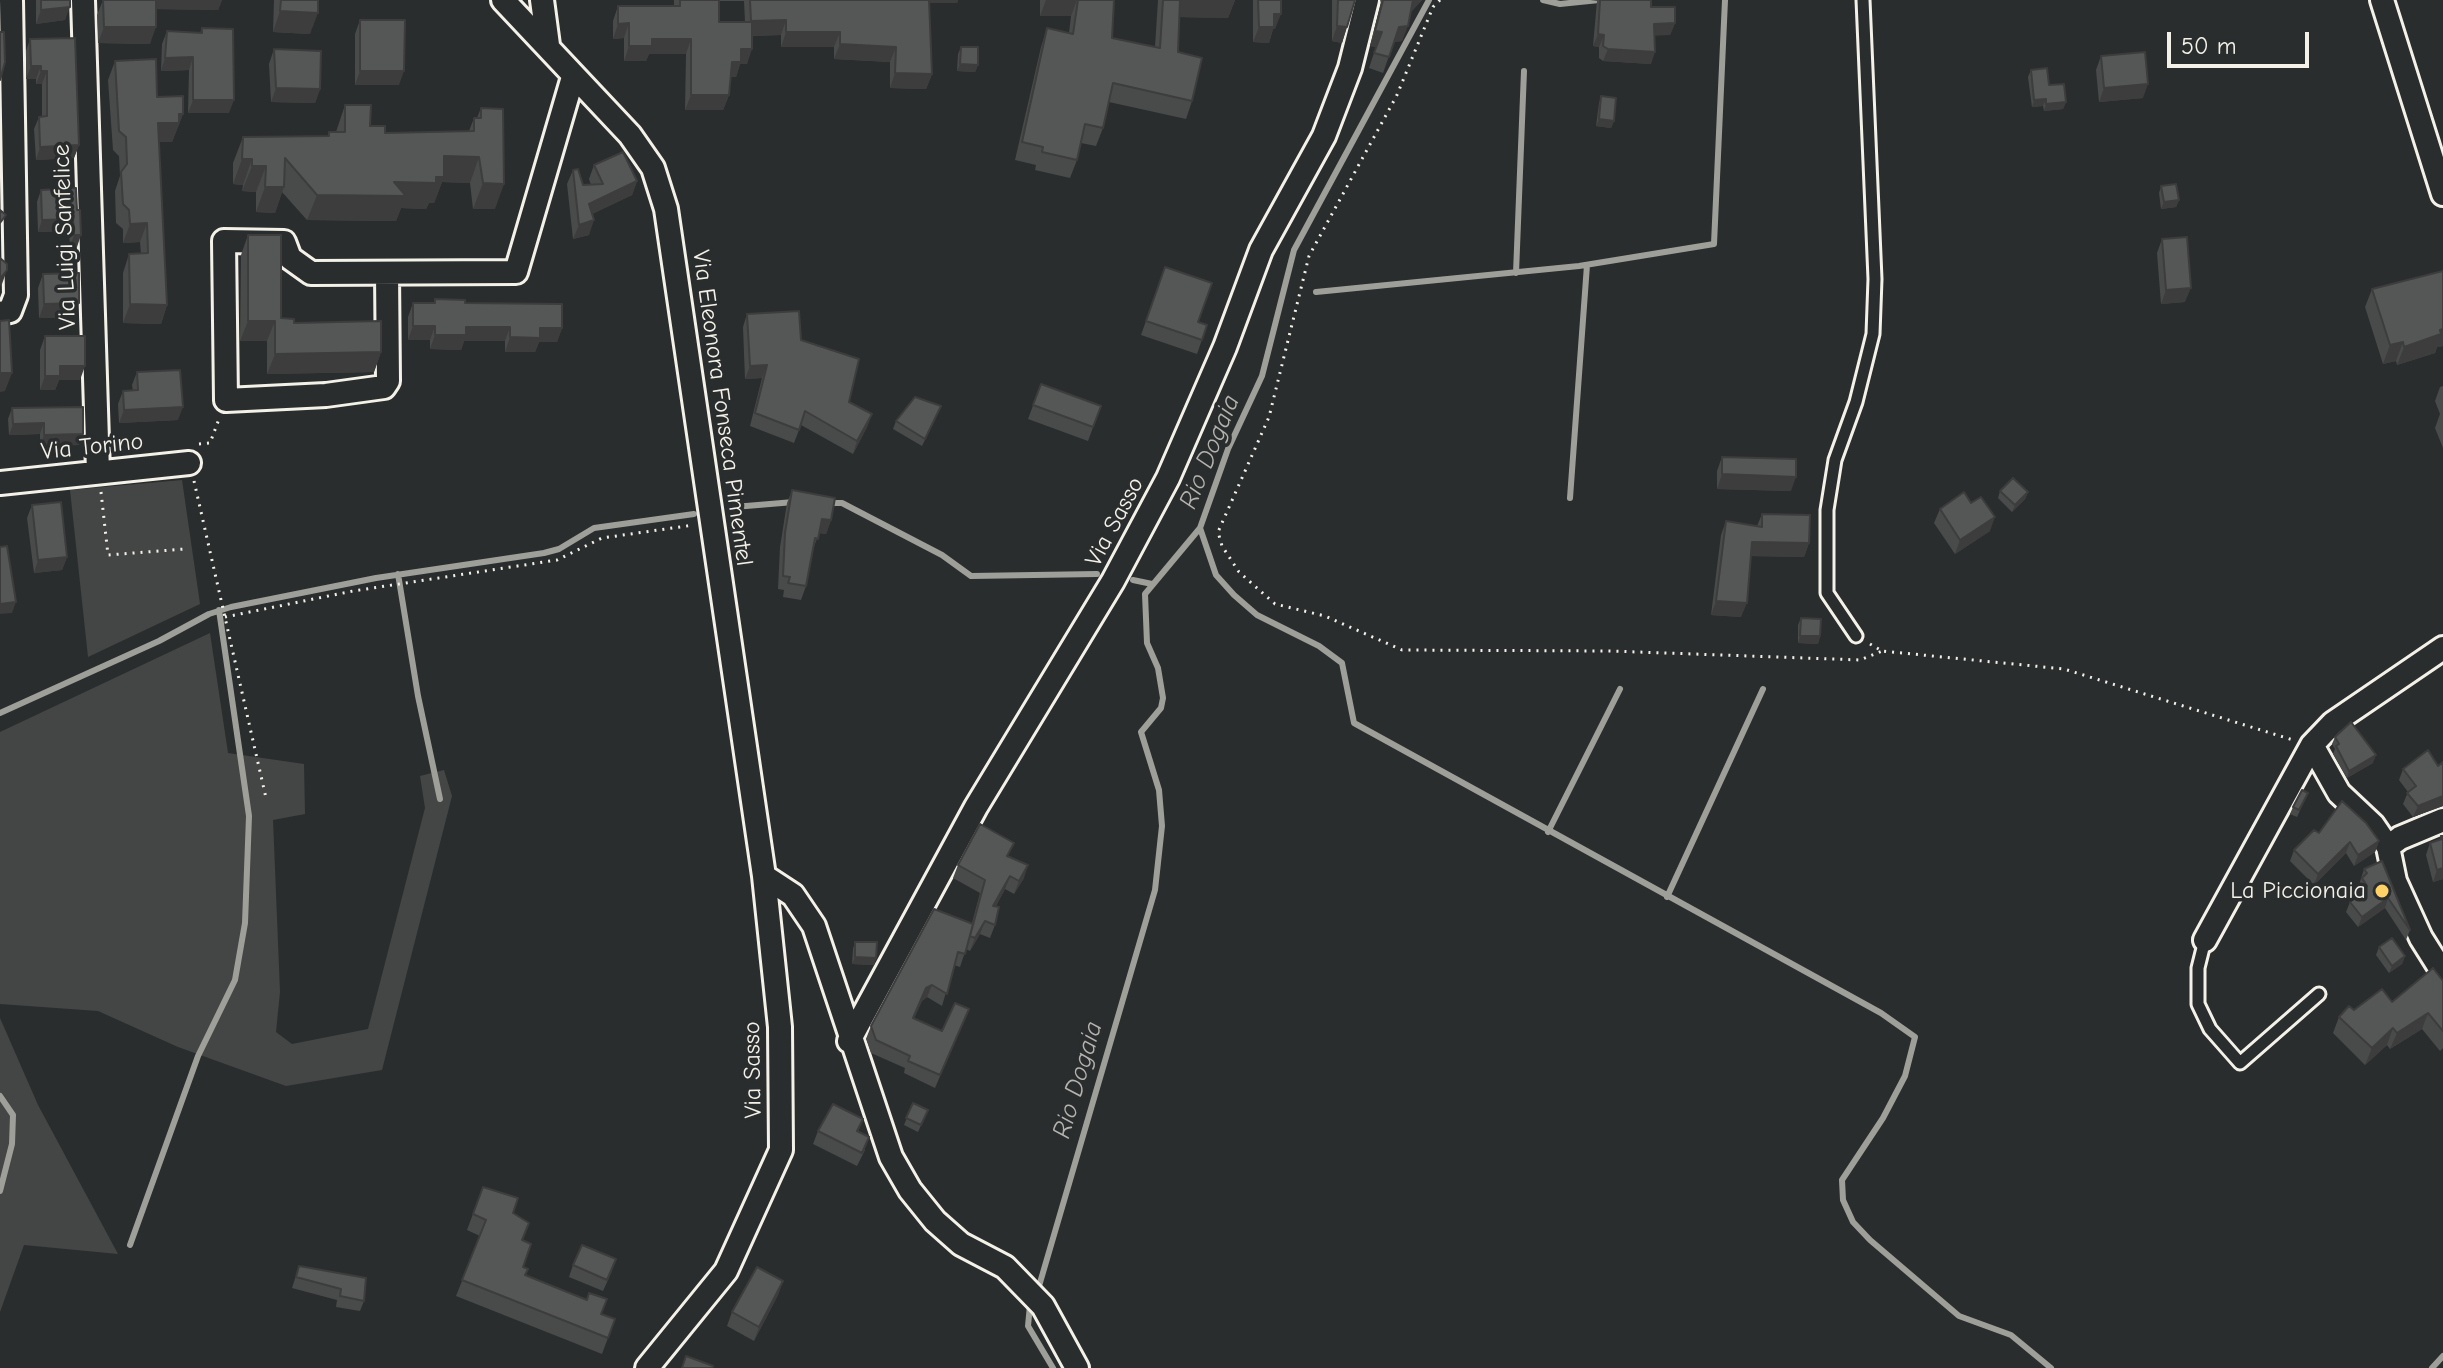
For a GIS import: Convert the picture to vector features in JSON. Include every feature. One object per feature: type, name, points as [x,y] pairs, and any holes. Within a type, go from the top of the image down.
[{"type":"street","points":[[0,313],[10,311],[16,295],[6,172],[11,0]]},
{"type":"street","name":"Via Luigi Sanfelice","points":[[83,0],[98,472]]},
{"type":"street","points":[[542,0],[548,46]]},
{"type":"street","name":"Via Sasso","points":[[849,1041],[976,807],[1113,581],[1168,478],[1225,347],[1261,250],[1324,136],[1350,68],[1367,0]]},
{"type":"street","points":[[2382,0],[2443,194]]},
{"type":"street","name":"Via Eleonora Fonseca Pimentel","points":[[505,1],[630,135],[653,168],[666,209],[764,876]]},
{"type":"street","points":[[387,273],[388,381],[384,387],[326,395],[226,400],[224,241],[284,242],[290,258],[311,273],[516,272],[573,77]]},
{"type":"street","name":"Via Torino","points":[[0,483],[189,463]]},
{"type":"street","points":[[2205,940],[2288,783],[2312,745],[2333,723],[2443,648]]},
{"type":"street","points":[[2312,745],[2339,793],[2373,825],[2388,847],[2395,881],[2421,938],[2443,973]]},
{"type":"street","points":[[2388,847],[2443,820]]},
{"type":"street","points":[[764,876],[793,895],[814,926],[849,1041],[891,1157],[910,1190],[935,1221],[961,1244],[1005,1267],[1043,1306],[1077,1368]]},
{"type":"street","name":"Via Sasso","points":[[647,1368],[726,1271],[781,1150],[780,1027],[764,876]]},
{"type":"lane","points":[[1856,636],[1827,593],[1827,510],[1835,460],[1856,402],[1873,334],[1874,265],[1863,0]]},
{"type":"lane","points":[[2205,940],[2198,968],[2198,1004],[2210,1029],[2240,1063],[2319,994]]},
{"type":"path","points":[[1440,0],[1433,7],[1397,95],[1309,256],[1269,417],[1218,532],[1222,546],[1239,572],[1275,604],[1325,616],[1402,650],[1610,651],[1860,660],[1882,651],[2064,669],[2312,745]]},
{"type":"path","points":[[226,400],[210,443],[188,446],[189,463],[266,798]]},
{"type":"path","points":[[98,472],[108,555],[185,549]]},
{"type":"path","points":[[225,617],[353,591],[557,560],[602,538],[713,522]]},
{"type":"shaded area","points":[[182,480],[200,604],[88,657],[70,490]]},
{"type":"shaded area","points":[[210,633],[228,753],[304,764],[305,814],[273,820],[280,992],[276,1032],[292,1044],[368,1029],[425,808],[420,776],[444,770],[452,796],[382,1070],[286,1086],[178,1047],[98,1011],[0,1004],[0,732]]},
{"type":"shaded area","points":[[0,1018],[38,1105],[118,1254],[24,1245],[0,1312]]},
{"type":"building","points":[[41,0],[70,0],[70,7],[41,10]]},
{"type":"building","points":[[103,0],[156,0],[156,27],[104,27]]},
{"type":"building","points":[[281,0],[318,0],[318,13],[280,11]]},
{"type":"building","points":[[680,0],[719,0],[719,22],[752,22],[752,49],[741,49],[741,62],[732,62],[729,95],[691,95],[691,39],[652,39],[652,46],[629,46],[629,23],[618,24],[618,6],[680,6]]},
{"type":"building","points":[[750,0],[929,0],[932,74],[895,73],[896,47],[840,44],[840,32],[786,32],[786,20],[751,21]]},
{"type":"building","points":[[1078,0],[1114,0],[1112,38],[1160,48],[1163,0],[1180,0],[1178,52],[1202,58],[1192,101],[1113,83],[1103,128],[1085,124],[1077,160],[1042,152],[1043,147],[1022,142],[1047,28],[1073,34]]},
{"type":"building","points":[[1258,0],[1281,0],[1281,14],[1274,14],[1274,27],[1259,27]]},
{"type":"building","points":[[1338,0],[1355,0],[1347,27],[1337,26]]},
{"type":"building","points":[[1383,0],[1413,0],[1408,26],[1399,27],[1389,57],[1374,53],[1382,32],[1375,31]]},
{"type":"building","points":[[1600,0],[1651,0],[1651,7],[1675,7],[1675,23],[1654,24],[1655,52],[1608,49],[1603,46],[1604,35],[1598,34]]},
{"type":"building","points":[[360,20],[405,20],[404,71],[360,71]]},
{"type":"building","points":[[202,28],[233,29],[234,100],[193,100],[193,57],[165,58],[167,31],[202,33]]},
{"type":"building","points":[[0,32],[4,32],[5,62],[0,80]]},
{"type":"building","points":[[75,38],[79,145],[40,147],[39,117],[47,116],[47,71],[41,71],[41,66],[31,66],[30,39]]},
{"type":"building","points":[[961,47],[978,47],[978,65],[960,64]]},
{"type":"building","points":[[274,49],[321,51],[320,89],[276,88]]},
{"type":"building","points":[[2145,52],[2148,84],[2104,88],[2101,56]]},
{"type":"building","points":[[156,59],[157,97],[183,96],[183,114],[179,114],[179,123],[158,123],[167,305],[130,304],[129,254],[148,253],[147,223],[130,224],[129,210],[123,204],[121,172],[127,164],[126,137],[119,131],[115,61]]},
{"type":"building","points":[[2047,68],[2049,85],[2064,84],[2066,102],[2046,104],[2046,99],[2034,100],[2031,70]]},
{"type":"building","points":[[1601,96],[1616,98],[1614,121],[1599,119]]},
{"type":"building","points":[[345,105],[371,105],[370,126],[385,126],[385,133],[474,131],[474,118],[481,118],[481,108],[503,109],[504,184],[483,183],[479,157],[444,156],[444,177],[436,177],[436,183],[394,182],[406,196],[317,195],[285,158],[284,187],[265,187],[266,166],[252,166],[252,159],[242,159],[243,137],[329,136],[329,132],[345,132]]},
{"type":"building","points":[[623,152],[637,181],[589,204],[594,220],[579,225],[573,170],[578,169],[583,185],[603,184],[594,165]]},
{"type":"building","points":[[2176,184],[2179,200],[2164,202],[2161,186]]},
{"type":"building","points":[[76,188],[81,235],[74,235],[73,219],[42,220],[41,190]]},
{"type":"building","points":[[248,235],[281,235],[281,318],[294,319],[294,323],[381,321],[381,352],[275,354],[275,321],[248,321]]},
{"type":"building","points":[[2187,237],[2191,288],[2166,290],[2162,239]]},
{"type":"building","points":[[0,258],[7,264],[7,270],[0,279]]},
{"type":"building","points":[[1165,267],[1212,283],[1198,322],[1207,325],[1202,340],[1146,321]]},
{"type":"building","points":[[2443,271],[2441,334],[2404,347],[2403,342],[2390,345],[2372,289]]},
{"type":"building","points":[[79,273],[79,303],[44,304],[43,274]]},
{"type":"building","points":[[435,299],[465,300],[465,303],[562,304],[562,328],[540,328],[540,338],[510,337],[510,327],[466,327],[466,335],[435,335],[435,326],[413,326],[413,303],[435,303]]},
{"type":"building","points":[[799,311],[801,340],[859,359],[849,402],[872,414],[857,441],[805,411],[799,430],[755,413],[767,365],[750,366],[747,314]]},
{"type":"building","points":[[9,320],[12,373],[0,373],[0,321]]},
{"type":"building","points":[[45,336],[85,336],[85,366],[60,366],[60,376],[45,376]]},
{"type":"building","points":[[180,370],[183,407],[124,410],[123,391],[138,390],[137,372]]},
{"type":"building","points":[[1041,384],[1101,406],[1093,427],[1033,405]]},
{"type":"building","points":[[915,397],[941,406],[925,439],[896,421]]},
{"type":"building","points":[[83,407],[83,434],[44,435],[44,423],[13,424],[12,408]]},
{"type":"building","points":[[1722,457],[1796,459],[1796,477],[1722,474]]},
{"type":"building","points":[[2013,478],[2028,492],[2015,505],[2000,491]]},
{"type":"building","points":[[792,490],[835,498],[831,520],[822,519],[818,539],[815,538],[806,586],[788,583],[790,577],[783,576],[785,533]]},
{"type":"building","points":[[1964,492],[1971,503],[1981,497],[1995,517],[1960,540],[1940,509]]},
{"type":"building","points":[[61,502],[67,557],[38,560],[32,505]]},
{"type":"building","points":[[1762,514],[1810,515],[1809,543],[1752,542],[1747,603],[1716,601],[1726,521],[1762,527]]},
{"type":"building","points":[[7,546],[16,602],[0,604],[0,547]]},
{"type":"building","points":[[1801,618],[1821,619],[1820,636],[1800,636]]},
{"type":"building","points":[[2351,722],[2376,755],[2349,771],[2336,746],[2339,744],[2335,737]]},
{"type":"building","points":[[2428,750],[2438,766],[2443,762],[2443,796],[2418,806],[2407,793],[2416,786],[2403,769]]},
{"type":"building","points":[[2302,790],[2308,793],[2299,810],[2293,807]]},
{"type":"building","points":[[2342,801],[2366,823],[2379,841],[2358,855],[2350,842],[2318,874],[2294,850],[2314,830],[2319,833]]},
{"type":"building","points":[[980,824],[1014,843],[1007,856],[1028,865],[1019,881],[1010,876],[993,906],[999,907],[995,925],[985,921],[975,938],[970,936],[985,880],[958,865]]},
{"type":"building","points":[[2443,836],[2443,868],[2437,870],[2430,843],[2442,839]]},
{"type":"building","points":[[2382,861],[2410,930],[2388,898],[2362,917],[2350,902],[2367,886],[2362,878],[2367,873],[2364,869]]},
{"type":"building","points":[[934,909],[973,924],[965,954],[958,952],[947,994],[932,985],[926,988],[913,1018],[942,1031],[955,1003],[969,1009],[940,1075],[908,1061],[910,1056],[876,1040],[871,1026]]},
{"type":"building","points":[[2392,938],[2405,956],[2392,966],[2379,947]]},
{"type":"building","points":[[855,942],[877,942],[876,958],[855,957]]},
{"type":"building","points":[[2433,968],[2443,981],[2443,1031],[2428,1013],[2397,1033],[2393,1028],[2372,1048],[2339,1017],[2349,1006],[2354,1010],[2382,989],[2392,1002]]},
{"type":"building","points":[[913,1103],[928,1110],[921,1125],[906,1118]]},
{"type":"building","points":[[833,1104],[863,1119],[857,1131],[869,1137],[862,1153],[818,1131]]},
{"type":"building","points":[[483,1187],[518,1198],[513,1213],[529,1223],[522,1240],[531,1244],[523,1267],[528,1269],[525,1275],[587,1300],[589,1293],[607,1299],[601,1314],[615,1319],[608,1338],[462,1280],[486,1220],[473,1214]]},
{"type":"building","points":[[582,1245],[616,1259],[607,1280],[573,1265]]},
{"type":"building","points":[[299,1266],[366,1278],[364,1301],[340,1296],[341,1289],[296,1277]]},
{"type":"building","points":[[757,1267],[783,1281],[759,1327],[732,1312]]},
{"type":"building","points":[[686,1356],[713,1366],[682,1368]]},
{"type":"waterway","name":"Rio Dogaia","points":[[1037,1293],[1155,890],[1162,826],[1159,790],[1141,732],[1161,708],[1163,698],[1158,668],[1147,643],[1145,594],[1200,528],[1228,449],[1262,376],[1294,250],[1429,0]]},
{"type":"waterway","name":"Rio Dogaia","points":[[1543,0],[1560,4],[1599,0]]},
{"type":"waterway","points":[[1316,292],[1579,266],[1714,244],[1725,0]]},
{"type":"waterway","points":[[1516,273],[1524,71]]},
{"type":"waterway","points":[[1570,498],[1587,265]]},
{"type":"waterway","points":[[734,507],[794,502]]},
{"type":"waterway","points":[[829,503],[842,503],[942,555],[971,576],[1097,574]]},
{"type":"waterway","points":[[0,713],[159,641],[209,614],[231,607],[376,578],[544,553],[559,549],[594,528],[694,514]]},
{"type":"waterway","points":[[1200,528],[1216,575],[1234,595],[1257,615],[1319,646],[1342,663],[1354,723],[1881,1013],[1915,1037],[1905,1076],[1883,1118],[1842,1180],[1843,1200],[1853,1222],[1870,1240],[1959,1316],[2011,1335],[2051,1368]]},
{"type":"waterway","points":[[398,574],[418,696],[440,799]]},
{"type":"waterway","points":[[1133,580],[1152,584]]},
{"type":"waterway","points":[[130,1245],[198,1056],[235,980],[245,923],[249,816],[219,610]]},
{"type":"waterway","points":[[1548,832],[1620,689]]},
{"type":"waterway","points":[[1667,897],[1763,689]]},
{"type":"waterway","points":[[0,1096],[13,1115],[12,1144],[0,1191]]},
{"type":"waterway","name":"Rio Dogaia","points":[[1030,1305],[1028,1326],[1053,1368]]},
{"type":"waterway","points":[[2432,1368],[2443,1356]]},
{"type":"place","name":"La Piccionaia","points":[[2382,891]]}]
